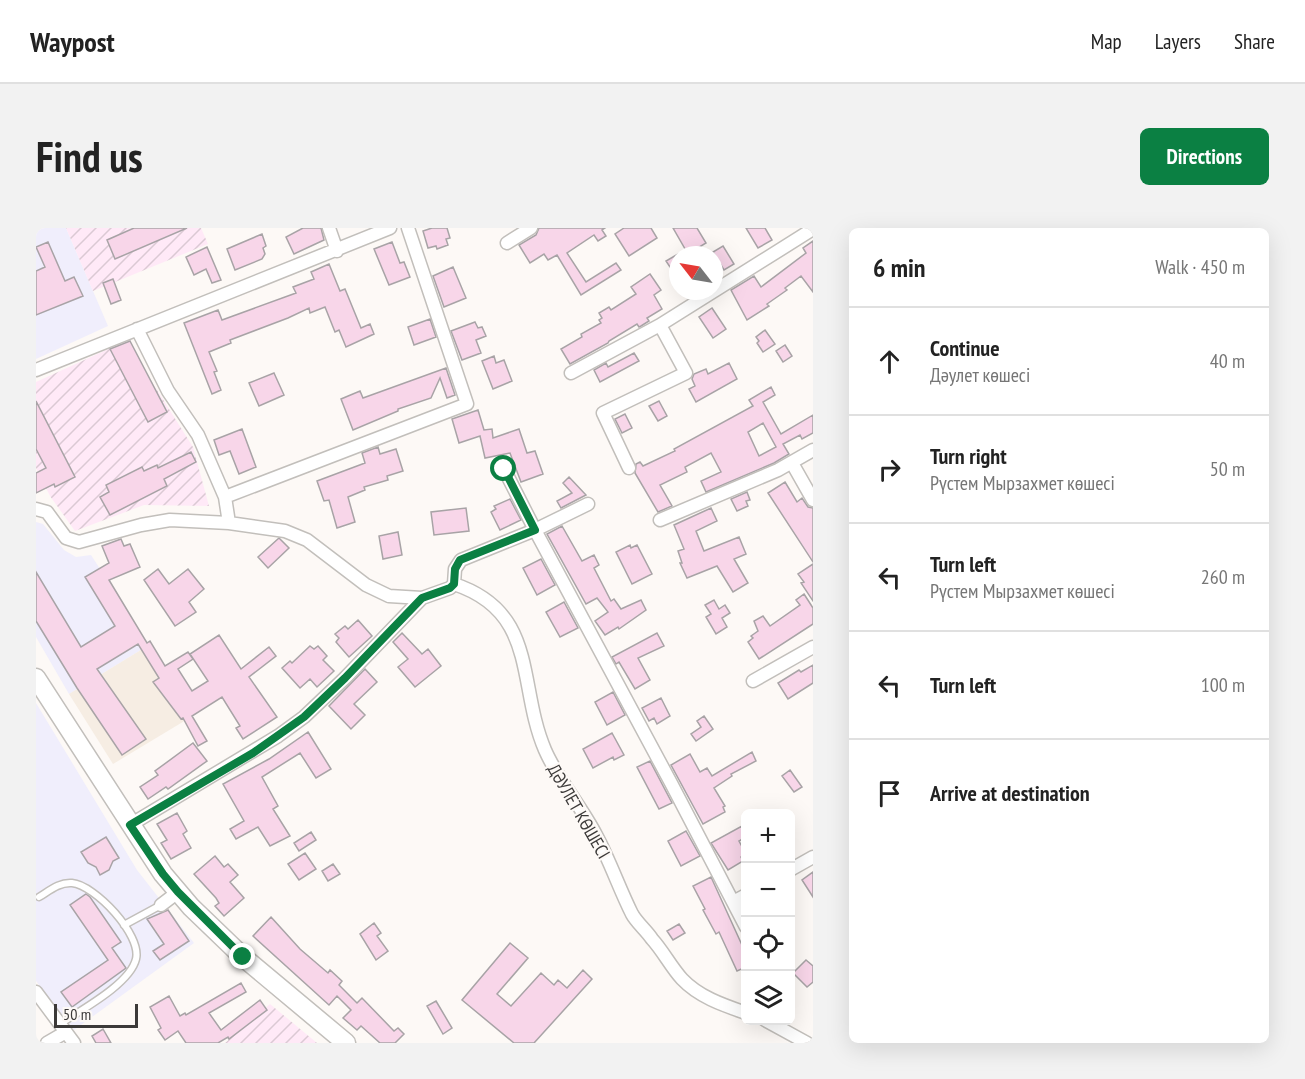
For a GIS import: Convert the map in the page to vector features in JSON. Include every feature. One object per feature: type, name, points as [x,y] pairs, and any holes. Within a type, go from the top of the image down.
[{"type":"main road","points":[[36,678],[130,825],[178,892],[243,957],[346,1043]]},
{"type":"street","points":[[329,228],[337,250]]},
{"type":"street","points":[[36,370],[390,228]]},
{"type":"street","points":[[225,497],[467,404],[408,228]]},
{"type":"street","points":[[507,243],[531,228]]},
{"type":"street","points":[[571,374],[660,325],[813,229]]},
{"type":"street","points":[[629,468],[603,413],[686,373],[660,325]]},
{"type":"street","points":[[137,329],[168,391],[198,435],[225,497],[229,523]]},
{"type":"street","points":[[660,520],[792,463],[813,450]]},
{"type":"street","points":[[792,463],[813,500]]},
{"type":"street","points":[[504,469],[741,917]]},
{"type":"street","points":[[36,509],[47,512],[66,538],[79,542],[141,525],[170,520],[229,523],[285,531],[307,540],[366,585],[388,596],[422,598],[450,588],[454,584],[455,569],[460,560],[535,530],[588,504]]},
{"type":"street","name":"ДӘУЛЕТ КӨШЕСІ","points":[[454,584],[489,602],[515,633],[522,652],[544,749],[556,773],[597,836],[633,917],[652,938],[680,977],[690,986],[716,1003],[741,1011]]},
{"type":"street","points":[[130,825],[253,753],[304,717],[422,598]]},
{"type":"street","points":[[753,681],[813,646]]},
{"type":"street","points":[[795,867],[813,857]]},
{"type":"street","points":[[161,905],[178,892]]},
{"type":"street","points":[[733,902],[741,898]]},
{"type":"street","points":[[36,992],[74,1043]]},
{"type":"street","points":[[774,1025],[807,1043]]},
{"type":"street","points":[[47,1043],[63,1029]]},
{"type":"lane","points":[[39,897],[58,885],[69,883],[80,884],[99,896],[124,925],[131,938],[136,959],[129,974],[63,1029]]},
{"type":"lane","points":[[124,925],[161,905]]},
{"type":"shaded area","points":[[36,228],[66,228],[108,326],[36,359]]},
{"type":"shaded area","points":[[66,228],[201,228],[208,244],[93,291]]},
{"type":"shaded area","points":[[126,341],[193,447],[209,506],[144,505],[75,531],[50,496],[36,468],[36,382]]},
{"type":"shaded area","points":[[36,522],[43,524],[64,550],[76,557],[91,555],[149,645],[69,694],[36,637]]},
{"type":"shaded area","points":[[149,645],[191,717],[113,764],[69,694]]},
{"type":"shaded area","points":[[36,703],[137,870],[194,943],[74,1030],[36,981]]},
{"type":"shaded area","points":[[270,1004],[317,1043],[225,1043]]},
{"type":"building","points":[[134,228],[187,228],[115,259],[107,240]]},
{"type":"building","points":[[303,228],[321,228],[324,240],[294,254],[286,237]]},
{"type":"building","points":[[432,228],[447,228],[450,238],[446,239],[448,245],[437,249],[436,246],[428,248],[423,231]]},
{"type":"building","points":[[539,228],[605,228],[602,230],[606,236],[598,241],[594,235],[567,253],[586,282],[616,263],[621,270],[581,295],[557,255],[548,260],[544,254],[530,263],[519,245],[536,235]]},
{"type":"building","points":[[624,228],[651,228],[657,238],[629,256],[615,234]]},
{"type":"building","points":[[673,228],[697,228],[706,243],[701,246],[683,246]]},
{"type":"building","points":[[746,228],[765,228],[772,240],[758,248]]},
{"type":"building","points":[[262,234],[266,246],[263,248],[265,254],[262,259],[235,270],[227,249]]},
{"type":"building","points":[[813,241],[813,292],[801,276],[785,288],[787,290],[767,304],[769,306],[747,320],[731,290],[754,276],[761,287],[806,253],[803,248]]},
{"type":"building","points":[[48,242],[65,281],[74,277],[83,296],[36,315],[36,271],[45,267],[36,247]]},
{"type":"building","points":[[392,242],[400,263],[404,262],[410,277],[389,285],[374,249]]},
{"type":"building","points":[[723,246],[734,264],[724,270],[723,268]]},
{"type":"building","points":[[207,247],[221,280],[212,283],[206,269],[194,275],[186,257]]},
{"type":"building","points":[[329,264],[340,291],[345,289],[361,328],[370,324],[374,334],[346,347],[339,330],[335,332],[325,307],[310,313],[309,308],[230,340],[231,343],[209,352],[217,371],[214,372],[221,390],[212,394],[184,323],[218,310],[222,320],[296,293],[293,287],[314,279],[311,272]]},
{"type":"building","points":[[453,267],[466,298],[444,307],[433,276]]},
{"type":"building","points":[[650,274],[661,290],[654,295],[662,309],[647,318],[649,321],[641,326],[637,324],[570,364],[561,349],[601,323],[599,320],[602,318],[599,313],[609,307],[611,310],[636,294],[631,287]]},
{"type":"building","points":[[113,279],[121,300],[111,304],[103,283]]},
{"type":"building","points":[[712,308],[726,329],[713,338],[699,317]]},
{"type":"building","points":[[430,319],[436,337],[414,345],[408,327]]},
{"type":"building","points":[[475,322],[478,328],[482,327],[486,336],[476,340],[481,353],[462,360],[451,331]]},
{"type":"building","points":[[765,330],[775,344],[763,352],[756,337]]},
{"type":"building","points":[[130,341],[167,412],[148,422],[110,349]]},
{"type":"building","points":[[785,345],[792,356],[783,362],[776,351]]},
{"type":"building","points":[[634,353],[639,361],[600,382],[594,370],[606,363],[608,367]]},
{"type":"building","points":[[494,356],[496,363],[504,360],[512,381],[493,389],[482,361]]},
{"type":"building","points":[[729,363],[737,379],[696,402],[689,389],[695,386],[692,379],[694,374],[706,369],[708,374]]},
{"type":"building","points":[[446,368],[455,395],[447,398],[440,378],[431,398],[398,409],[398,411],[353,430],[341,399],[360,391],[363,398]]},
{"type":"building","points":[[274,373],[284,395],[259,406],[249,383]]},
{"type":"building","points":[[771,387],[775,395],[763,402],[781,434],[813,415],[813,433],[802,439],[800,435],[783,444],[789,454],[774,463],[706,492],[701,481],[721,472],[711,453],[685,467],[687,472],[660,485],[672,506],[658,512],[635,473],[636,464],[640,462],[643,466],[675,451],[674,449],[753,406],[749,400]],"holes":[[[763,423],[776,447],[759,456],[748,432]]]},
{"type":"building","points":[[36,401],[75,477],[36,493],[36,473],[46,468],[36,449]]},
{"type":"building","points":[[659,401],[667,416],[658,421],[649,406]]},
{"type":"building","points":[[478,410],[484,430],[492,429],[493,438],[519,429],[527,453],[535,451],[543,474],[521,482],[510,453],[485,458],[480,436],[459,443],[452,419]]},
{"type":"building","points":[[625,414],[632,428],[622,433],[615,419]]},
{"type":"building","points":[[242,429],[256,467],[239,474],[230,451],[219,455],[214,440]]},
{"type":"building","points":[[378,447],[380,454],[396,449],[403,471],[387,476],[388,480],[364,487],[365,490],[348,497],[355,522],[337,528],[329,500],[324,501],[317,481],[365,463],[362,453]]},
{"type":"building","points":[[191,452],[196,462],[164,479],[167,486],[110,515],[100,497],[109,492],[106,485],[142,467],[144,471],[157,465],[158,468]]},
{"type":"building","points":[[569,477],[586,495],[561,508],[557,501],[572,493],[563,483]]},
{"type":"building","points":[[785,482],[797,502],[802,498],[808,507],[813,508],[813,562],[768,493]]},
{"type":"building","points":[[747,492],[750,500],[746,501],[748,506],[737,511],[731,499]]},
{"type":"building","points":[[510,499],[521,520],[500,530],[491,512],[496,509],[494,506]]},
{"type":"building","points":[[466,508],[469,531],[434,535],[431,512]]},
{"type":"building","points":[[711,508],[717,521],[696,531],[704,551],[739,537],[746,554],[734,559],[748,583],[733,592],[717,566],[687,578],[680,563],[682,563],[678,551],[684,549],[674,525]]},
{"type":"building","points":[[562,526],[582,561],[594,555],[599,565],[594,568],[611,601],[614,599],[621,609],[641,600],[646,610],[619,629],[618,627],[605,635],[595,621],[608,612],[597,598],[586,604],[547,534]]},
{"type":"building","points":[[398,532],[402,555],[383,559],[379,536]]},
{"type":"building","points":[[279,538],[289,548],[268,568],[258,557]]},
{"type":"building","points":[[121,539],[124,546],[130,544],[140,567],[109,580],[147,643],[150,641],[165,666],[188,652],[193,659],[178,669],[192,691],[208,681],[190,654],[219,635],[241,669],[269,647],[276,656],[249,677],[277,717],[243,739],[236,728],[240,726],[222,697],[192,716],[207,741],[198,746],[183,718],[181,719],[153,682],[159,678],[138,644],[97,669],[146,739],[122,755],[36,621],[36,572],[81,647],[115,626],[85,577],[109,563],[102,546]]},
{"type":"building","points":[[630,545],[631,548],[637,545],[652,574],[632,584],[616,552]]},
{"type":"building","points":[[541,559],[555,585],[537,595],[523,568]]},
{"type":"building","points":[[813,564],[813,601],[798,574]]},
{"type":"building","points":[[158,569],[169,584],[188,569],[204,589],[189,602],[196,612],[175,626],[144,580]]},
{"type":"building","points":[[804,594],[813,608],[813,624],[759,659],[748,642],[753,638],[751,636],[758,631],[754,621],[763,616],[770,626],[800,605],[796,600]]},
{"type":"building","points":[[714,600],[719,609],[725,605],[730,613],[722,618],[727,627],[716,634],[706,617],[711,614],[705,605]]},
{"type":"building","points":[[564,602],[578,628],[560,637],[546,612]]},
{"type":"building","points":[[358,620],[372,636],[349,657],[336,642],[339,638],[335,634],[345,626],[348,629]]},
{"type":"building","points":[[402,633],[422,654],[428,649],[441,666],[415,687],[398,667],[408,659],[393,642]]},
{"type":"building","points":[[657,633],[664,646],[638,658],[650,680],[635,689],[619,662],[616,664],[612,657]]},
{"type":"building","points":[[310,646],[314,649],[318,646],[327,656],[323,660],[334,671],[317,687],[310,679],[300,688],[282,668],[290,661],[292,663]]},
{"type":"building","points":[[813,665],[813,683],[788,699],[778,683],[799,670],[801,672]]},
{"type":"building","points":[[365,669],[377,682],[354,704],[365,715],[351,729],[329,706]]},
{"type":"building","points":[[613,692],[625,715],[607,725],[595,702]]},
{"type":"building","points":[[661,698],[670,716],[657,724],[654,718],[649,721],[642,708]]},
{"type":"building","points":[[704,716],[713,729],[696,741],[691,734],[701,727],[697,721]]},
{"type":"building","points":[[308,732],[331,769],[316,778],[300,753],[262,777],[278,806],[273,809],[290,836],[270,846],[258,827],[236,839],[230,829],[244,821],[223,784],[269,759]]},
{"type":"building","points":[[612,733],[624,755],[614,760],[613,757],[593,768],[583,749]]},
{"type":"building","points":[[193,743],[207,761],[168,789],[166,787],[148,799],[140,787],[158,775],[155,771]]},
{"type":"building","points":[[752,752],[756,761],[731,774],[732,776],[714,788],[725,806],[723,807],[725,812],[703,824],[671,765],[690,754],[700,772],[707,768],[712,776]]},
{"type":"building","points":[[650,761],[672,803],[659,809],[637,767]]},
{"type":"building","points":[[790,770],[802,787],[794,792],[782,776]]},
{"type":"building","points":[[177,813],[187,831],[183,834],[191,848],[171,859],[161,843],[167,840],[157,824]]},
{"type":"building","points":[[741,827],[741,840],[739,841],[741,862],[728,870],[711,843]]},
{"type":"building","points":[[686,831],[700,856],[681,866],[668,841]]},
{"type":"building","points":[[311,832],[316,840],[299,851],[294,843]]},
{"type":"building","points":[[106,837],[119,858],[113,861],[109,870],[100,875],[96,867],[88,863],[81,852]]},
{"type":"building","points":[[305,853],[316,869],[299,880],[288,864]]},
{"type":"building","points":[[215,856],[224,867],[228,864],[238,875],[230,882],[244,898],[224,916],[215,906],[219,903],[216,898],[194,874]]},
{"type":"building","points":[[333,864],[340,874],[328,881],[322,871]]},
{"type":"building","points":[[813,872],[813,897],[802,880]]},
{"type":"building","points":[[711,877],[741,943],[741,969],[737,971],[719,932],[716,934],[703,910],[705,909],[693,886]]},
{"type":"building","points":[[86,894],[121,942],[112,948],[126,968],[72,1007],[61,992],[108,960],[70,905]]},
{"type":"building","points":[[168,910],[189,941],[160,960],[153,951],[164,944],[147,919]]},
{"type":"building","points":[[271,917],[300,949],[328,973],[330,970],[342,981],[339,985],[357,1003],[362,998],[394,1031],[398,1028],[404,1034],[395,1043],[380,1043],[361,1026],[357,1030],[343,1018],[351,1010],[337,996],[329,1005],[253,936]]},
{"type":"building","points":[[374,923],[381,933],[377,936],[388,951],[376,960],[360,934]]},
{"type":"building","points":[[679,924],[685,933],[673,940],[667,931]]},
{"type":"building","points":[[510,943],[528,958],[497,994],[511,1006],[541,973],[554,985],[558,980],[567,988],[583,970],[592,979],[534,1043],[514,1043],[462,1000]]},
{"type":"building","points":[[806,960],[813,966],[813,982],[807,987],[795,975],[795,971]]},
{"type":"building","points":[[241,983],[246,992],[209,1013],[221,1030],[260,1000],[267,1010],[229,1039],[228,1037],[218,1043],[186,1043],[178,1031],[165,1040],[158,1030],[161,1028],[150,1007],[169,996],[180,1016],[185,1013],[186,1015]]},
{"type":"building","points":[[436,1001],[452,1028],[443,1034],[427,1006]]},
{"type":"building","points":[[103,1029],[111,1043],[96,1043],[92,1036]]},
{"type":"route","points":[[243,957],[178,892],[130,825],[253,753],[304,717],[422,598],[450,588],[454,584],[455,569],[460,560],[535,530],[504,469]]}]
